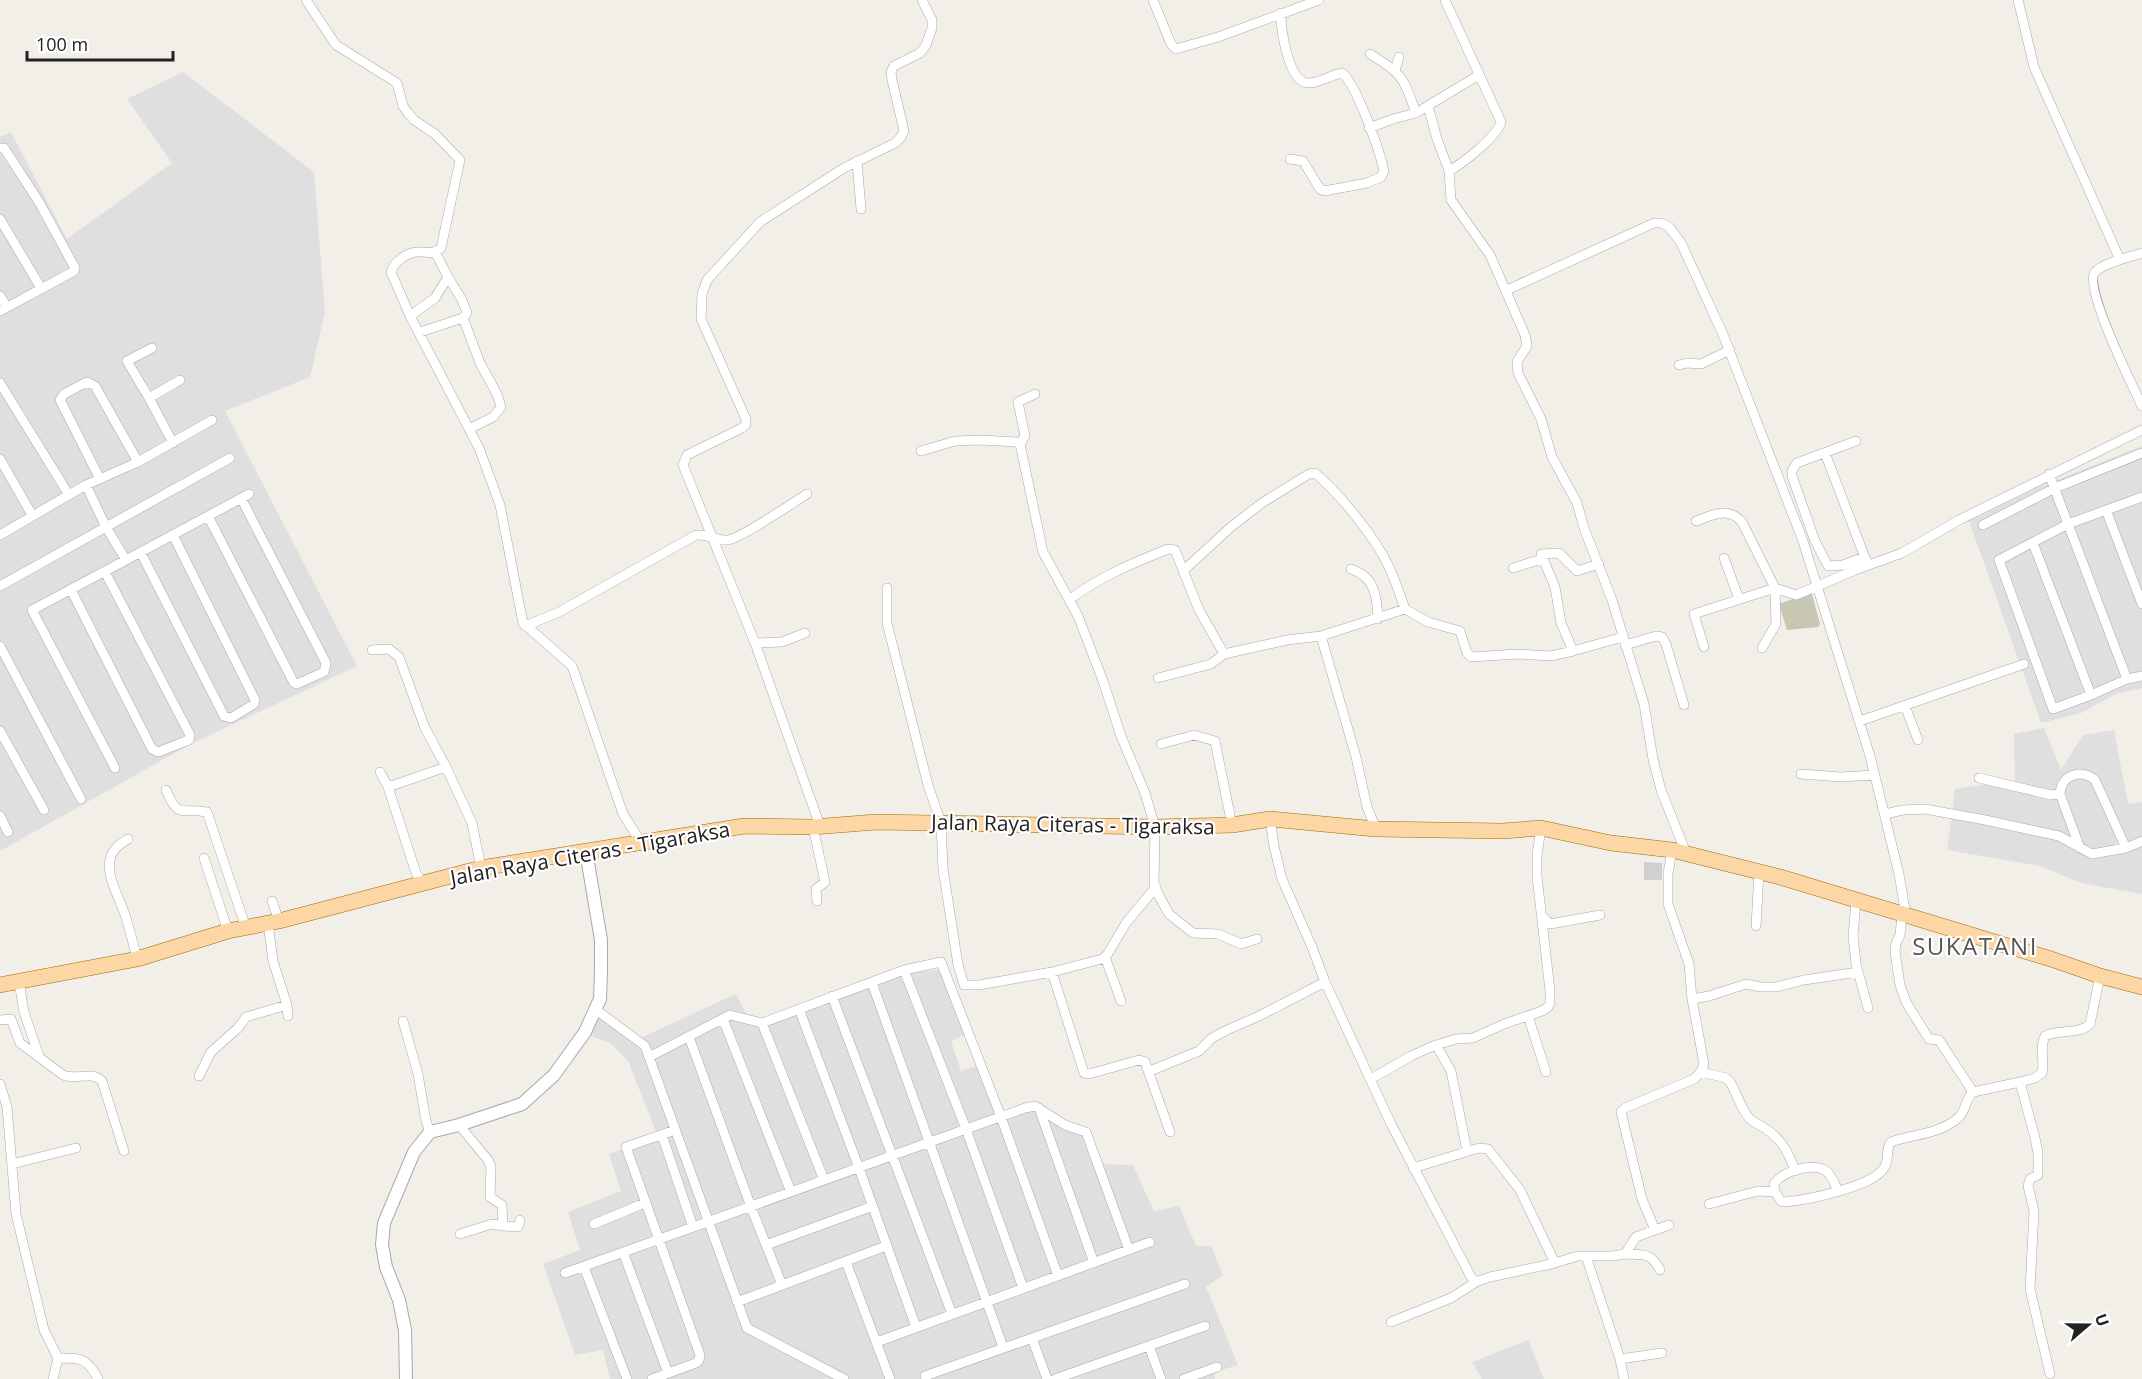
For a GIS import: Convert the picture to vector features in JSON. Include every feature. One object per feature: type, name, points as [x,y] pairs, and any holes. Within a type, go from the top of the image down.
[{"type":"main road","name":"Jalan Raya Citeras - Tigaraksa","points":[[0,985],[137,959],[228,931],[273,922],[481,868],[744,826],[816,826],[876,822],[1155,827],[1232,825],[1270,819],[1376,829],[1503,831],[1541,828],[1611,843],[1679,851],[1759,872],[2142,987]]},
{"type":"street","points":[[306,0],[336,45],[397,83],[403,106],[408,114],[435,134],[459,158],[441,248],[428,254],[417,252],[399,260],[391,272],[410,316],[479,448],[500,505],[525,626],[572,666],[622,814],[642,844]]},
{"type":"street","points":[[818,901],[816,890],[825,882],[816,826],[755,643],[684,468],[687,455],[746,425],[701,319],[702,294],[707,280],[760,222],[857,161],[895,143],[904,131],[891,72],[894,66],[920,53],[926,45],[932,28],[932,20],[922,0]]},
{"type":"street","points":[[1153,0],[1171,44],[1176,49],[1218,37],[1319,0]]},
{"type":"street","points":[[1445,0],[1501,120],[1500,126],[1460,165],[1449,171]]},
{"type":"street","points":[[2018,0],[2034,67],[2120,260]]},
{"type":"street","points":[[1281,13],[1288,61],[1296,75],[1309,83],[1334,74],[1342,73],[1347,76],[1370,129],[1384,171],[1381,177],[1367,183],[1324,191],[1320,189],[1303,161],[1290,159]]},
{"type":"street","points":[[1370,54],[1395,71],[1405,82],[1416,113]]},
{"type":"street","points":[[1395,71],[1399,57]]},
{"type":"street","points":[[1370,129],[1393,119],[1416,113],[1479,75]]},
{"type":"street","points":[[1428,106],[1449,171],[1452,200],[1482,242],[1507,290],[1527,340],[1527,346],[1517,362],[1518,373],[1541,420],[1552,457],[1577,503],[1584,528],[1599,564],[1644,704],[1653,759],[1679,851],[1668,874],[1668,904],[1689,964],[1692,999],[1704,1064],[1701,1072],[1694,1079],[1625,1108],[1621,1112],[1642,1198],[1655,1230]]},
{"type":"street","points":[[0,148],[4,148],[10,155],[75,266],[73,271],[3,309],[0,296]]},
{"type":"street","points":[[857,161],[861,210]]},
{"type":"street","points":[[0,219],[41,288]]},
{"type":"street","points":[[1507,290],[1654,223],[1662,223],[1669,227],[1681,243],[1730,350],[1803,541],[1860,721],[1901,883],[1904,915],[1896,943],[1895,960],[1900,985],[1906,1002],[1929,1038],[1939,1040],[1973,1092]]},
{"type":"street","points":[[420,332],[463,318],[467,314],[467,309],[435,252]]},
{"type":"street","points":[[2142,253],[2095,271],[2091,283],[2096,302],[2142,406]]},
{"type":"street","points":[[410,316],[435,298],[448,277]]},
{"type":"street","points":[[463,318],[480,363],[497,394],[501,407],[493,417],[469,429]]},
{"type":"street","points":[[152,348],[127,361],[173,443]]},
{"type":"street","points":[[1679,365],[1701,364],[1730,350]]},
{"type":"street","points":[[149,398],[180,380]]},
{"type":"street","points":[[100,479],[60,400],[64,394],[87,382],[95,386],[138,462]]},
{"type":"street","points":[[0,383],[69,495]]},
{"type":"street","points":[[1035,394],[1018,402],[1025,436],[1020,444],[1043,552],[1078,616],[1121,736],[1145,793],[1155,827],[1153,862],[1156,887],[1169,914],[1193,933],[1218,934],[1241,944],[1257,939]]},
{"type":"street","points":[[0,535],[86,485],[138,462],[212,420]]},
{"type":"street","points":[[1856,441],[1797,463],[1792,471],[1815,541],[1825,562],[1830,567],[1902,553],[1959,520],[2142,430]]},
{"type":"street","points":[[921,451],[955,441],[980,440],[1020,444]]},
{"type":"street","points":[[1825,453],[1866,561]]},
{"type":"street","points":[[1983,525],[2055,488],[2142,453]]},
{"type":"street","points":[[0,586],[230,458]]},
{"type":"street","points":[[0,459],[32,515]]},
{"type":"street","points":[[1183,571],[1232,526],[1262,503],[1315,473],[1332,489],[1377,544],[1389,566],[1405,609],[1428,622],[1460,631],[1467,653],[1473,658],[1517,654],[1551,656],[1624,641],[1662,637],[1684,705]]},
{"type":"street","points":[[2049,474],[2127,679]]},
{"type":"street","points":[[86,485],[106,527],[126,560]]},
{"type":"street","points":[[525,626],[559,612],[696,536],[711,536],[719,540],[735,538],[807,494]]},
{"type":"street","points":[[115,768],[32,610],[245,496],[326,663],[324,672],[297,684],[294,683],[208,516]]},
{"type":"street","points":[[2142,497],[2068,524],[1999,560],[2053,709],[2091,696],[2127,679],[2142,676]]},
{"type":"street","points":[[2106,510],[2142,604]]},
{"type":"street","points":[[1696,521],[1723,512],[1738,517],[1775,588],[1776,624],[1762,648]]},
{"type":"street","points":[[141,553],[224,716],[231,718],[254,704],[255,700],[173,535]]},
{"type":"street","points":[[2032,543],[2091,696]]},
{"type":"street","points":[[1069,600],[1090,584],[1123,567],[1168,549],[1174,550],[1199,610],[1224,654]]},
{"type":"street","points":[[1573,651],[1561,623],[1555,588],[1542,559],[1542,553],[1559,553],[1577,571],[1599,564]]},
{"type":"street","points":[[1724,558],[1739,598]]},
{"type":"street","points":[[1513,568],[1542,559]]},
{"type":"street","points":[[1704,647],[1694,614],[1775,588],[1796,595],[1818,587],[1866,561]]},
{"type":"street","points":[[1351,569],[1360,572],[1371,584],[1377,596],[1378,619]]},
{"type":"street","points":[[71,590],[152,749],[158,752],[189,740],[190,735],[105,572]]},
{"type":"street","points":[[887,588],[887,623],[928,785],[941,823],[943,869],[962,983],[967,987],[1052,972],[1105,957],[1126,923],[1156,887]]},
{"type":"street","points":[[1158,678],[1211,663],[1224,654],[1287,640],[1321,636],[1405,609]]},
{"type":"street","points":[[755,643],[782,642],[805,633]]},
{"type":"street","points":[[1321,636],[1356,757],[1367,807],[1376,829]]},
{"type":"street","points":[[0,646],[81,799]]},
{"type":"street","points":[[372,650],[389,649],[399,657],[425,728],[472,823],[481,868]]},
{"type":"street","points":[[1860,721],[2024,664]]},
{"type":"street","points":[[1905,706],[1918,740]]},
{"type":"street","points":[[0,731],[44,810]]},
{"type":"street","points":[[1161,744],[1194,735],[1215,741],[1232,825]]},
{"type":"street","points":[[388,788],[446,767]]},
{"type":"street","points":[[380,772],[388,788],[416,873],[423,884]]},
{"type":"street","points":[[1801,774],[1841,777],[1875,775]]},
{"type":"street","points":[[2080,848],[2060,794],[2060,785],[2070,777],[2079,774],[2091,776],[2095,780],[2126,848]]},
{"type":"street","points":[[1979,778],[2051,795],[2060,794]]},
{"type":"street","points":[[166,790],[175,808],[180,812],[207,813],[246,928]]},
{"type":"street","points":[[1885,814],[1926,809],[2059,836],[2092,854],[2126,848],[2142,841]]},
{"type":"street","points":[[0,816],[8,832]]},
{"type":"street","points":[[1270,819],[1282,879],[1325,982],[1413,1168],[1471,1277],[1476,1282]]},
{"type":"street","points":[[1371,1079],[1411,1056],[1437,1045],[1473,1038],[1548,1007],[1550,1003],[1537,876],[1541,828]]},
{"type":"street","points":[[128,839],[116,847],[109,864],[110,874],[126,916],[137,959]]},
{"type":"street","points":[[406,1379],[405,1330],[399,1300],[386,1267],[382,1245],[384,1223],[414,1152],[430,1132],[522,1104],[554,1075],[585,1032],[600,999],[601,940],[586,851]]},
{"type":"street","points":[[204,858],[228,931]]},
{"type":"street","points":[[1756,926],[1759,872]]},
{"type":"street","points":[[272,901],[273,961],[287,1005],[288,1016]]},
{"type":"street","points":[[1856,902],[1853,936],[1858,972],[1868,1008]]},
{"type":"street","points":[[1542,916],[1550,924],[1600,915]]},
{"type":"street","points":[[1105,957],[1121,1001]]},
{"type":"street","points":[[649,1057],[730,1015],[762,1023],[832,996],[872,984],[904,970],[941,962],[1001,1116],[1058,1276]]},
{"type":"street","points":[[904,970],[966,1129],[1023,1288]]},
{"type":"street","points":[[1052,972],[1084,1073],[1089,1074],[1139,1060],[1145,1062],[1170,1132]]},
{"type":"street","points":[[1692,999],[1746,984],[1776,987],[1804,980],[1858,972]]},
{"type":"street","points":[[1838,1191],[1830,1174],[1816,1167],[1795,1171],[1778,1178],[1774,1184],[1780,1201],[1784,1202],[1838,1191],[1854,1187],[1878,1175],[1885,1167],[1887,1151],[1892,1142],[1941,1128],[1957,1119],[1964,1112],[1973,1092],[2036,1078],[2042,1073],[2041,1048],[2045,1035],[2085,1029],[2090,1024],[2100,976]]},
{"type":"street","points":[[19,982],[24,1012],[39,1056]]},
{"type":"street","points":[[1149,1071],[1199,1051],[1212,1038],[1325,982]]},
{"type":"street","points":[[872,984],[1003,1347]]},
{"type":"street","points":[[832,996],[952,1314]]},
{"type":"street","points":[[199,1076],[211,1052],[238,1028],[246,1017],[287,1005]]},
{"type":"street","points":[[595,1009],[645,1046],[747,1328],[844,1379]]},
{"type":"street","points":[[799,1009],[916,1327]]},
{"type":"street","points":[[1528,1016],[1546,1072]]},
{"type":"street","points":[[0,1020],[11,1019],[20,1043],[67,1077],[90,1075],[102,1081],[124,1151]]},
{"type":"street","points":[[723,1019],[791,1192]]},
{"type":"street","points":[[403,1022],[418,1074],[430,1132]]},
{"type":"street","points":[[762,1023],[824,1180]]},
{"type":"street","points":[[689,1037],[782,1285]]},
{"type":"street","points":[[1437,1045],[1451,1071],[1467,1151]]},
{"type":"street","points":[[1701,1072],[1726,1078],[1730,1082],[1752,1121],[1780,1140],[1790,1153],[1795,1171]]},
{"type":"street","points":[[2020,1082],[2038,1153],[2038,1175],[2030,1179],[2028,1186],[2034,1211],[2030,1289],[2050,1374]]},
{"type":"street","points":[[0,1084],[7,1107],[16,1214],[22,1243],[44,1330],[58,1358],[53,1379]]},
{"type":"street","points":[[565,1273],[1001,1116],[1035,1106],[1065,1125],[1086,1132],[1129,1250]]},
{"type":"street","points":[[1040,1108],[1094,1263]]},
{"type":"street","points":[[459,1125],[489,1160],[491,1167],[490,1197],[502,1205],[503,1226]]},
{"type":"street","points":[[652,1379],[696,1363],[700,1355],[626,1147],[675,1130]]},
{"type":"street","points":[[662,1135],[693,1227]]},
{"type":"street","points":[[12,1164],[76,1148]]},
{"type":"street","points":[[1413,1168],[1484,1148],[1493,1154],[1520,1191],[1555,1263]]},
{"type":"street","points":[[1709,1204],[1758,1191],[1775,1192]]},
{"type":"street","points":[[594,1224],[645,1203]]},
{"type":"street","points":[[766,1245],[873,1206]]},
{"type":"street","points":[[460,1234],[492,1224],[518,1227],[520,1220]]},
{"type":"street","points":[[1625,1254],[1636,1237],[1669,1225]]},
{"type":"street","points":[[877,1342],[1150,1242]]},
{"type":"street","points":[[737,1302],[886,1246]]},
{"type":"street","points":[[623,1252],[668,1373]]},
{"type":"street","points":[[1391,1322],[1451,1298],[1490,1276],[1578,1256],[1625,1254],[1649,1256],[1660,1270]]},
{"type":"street","points":[[1586,1256],[1620,1359],[1624,1379]]},
{"type":"street","points":[[846,1262],[890,1379]]},
{"type":"street","points":[[584,1267],[627,1379]]},
{"type":"street","points":[[922,1378],[1003,1347],[1185,1284]]},
{"type":"street","points":[[1055,1379],[1205,1326]]},
{"type":"street","points":[[1032,1338],[1047,1379]]},
{"type":"street","points":[[1149,1346],[1161,1379]]},
{"type":"street","points":[[1620,1359],[1662,1353]]},
{"type":"street","points":[[58,1358],[78,1358],[86,1361],[98,1379]]},
{"type":"street","points":[[1184,1379],[1217,1367]]},
{"type":"shaded area","points":[[183,72],[314,172],[325,312],[310,377],[225,411],[357,666],[191,744],[0,851],[0,137],[11,132],[67,239],[172,163],[127,99]]},
{"type":"shaded area","points":[[2142,446],[2142,688],[2116,694],[2081,713],[2041,723],[1969,521],[2034,489]]},
{"type":"shaded area","points":[[1812,594],[1820,624],[1818,627],[1787,630],[1779,604]]},
{"type":"shaded area","points":[[2044,728],[2061,770],[2083,735],[2114,730],[2128,804],[2142,802],[2142,894],[2081,883],[2040,866],[1947,850],[1955,789],[1999,782],[2015,788],[2014,734]]},
{"type":"shaded area","points":[[1644,862],[1662,863],[1662,880],[1644,880]]},
{"type":"shaded area","points":[[945,969],[966,1034],[951,1041],[961,1071],[981,1064],[1002,1116],[1031,1107],[1090,1136],[1101,1164],[1133,1165],[1154,1211],[1179,1206],[1196,1246],[1211,1246],[1223,1275],[1206,1287],[1238,1365],[1215,1372],[1215,1379],[610,1379],[603,1350],[575,1355],[543,1264],[580,1250],[568,1212],[621,1191],[609,1154],[658,1137],[628,1061],[610,1043],[591,1036],[601,1010],[640,1038],[736,994],[752,1025],[896,975]]},
{"type":"shaded area","points":[[1528,1340],[1544,1379],[1482,1379],[1472,1362]]},
{"type":"district","name":"SUKATANI","points":[[1975,945]]}]
